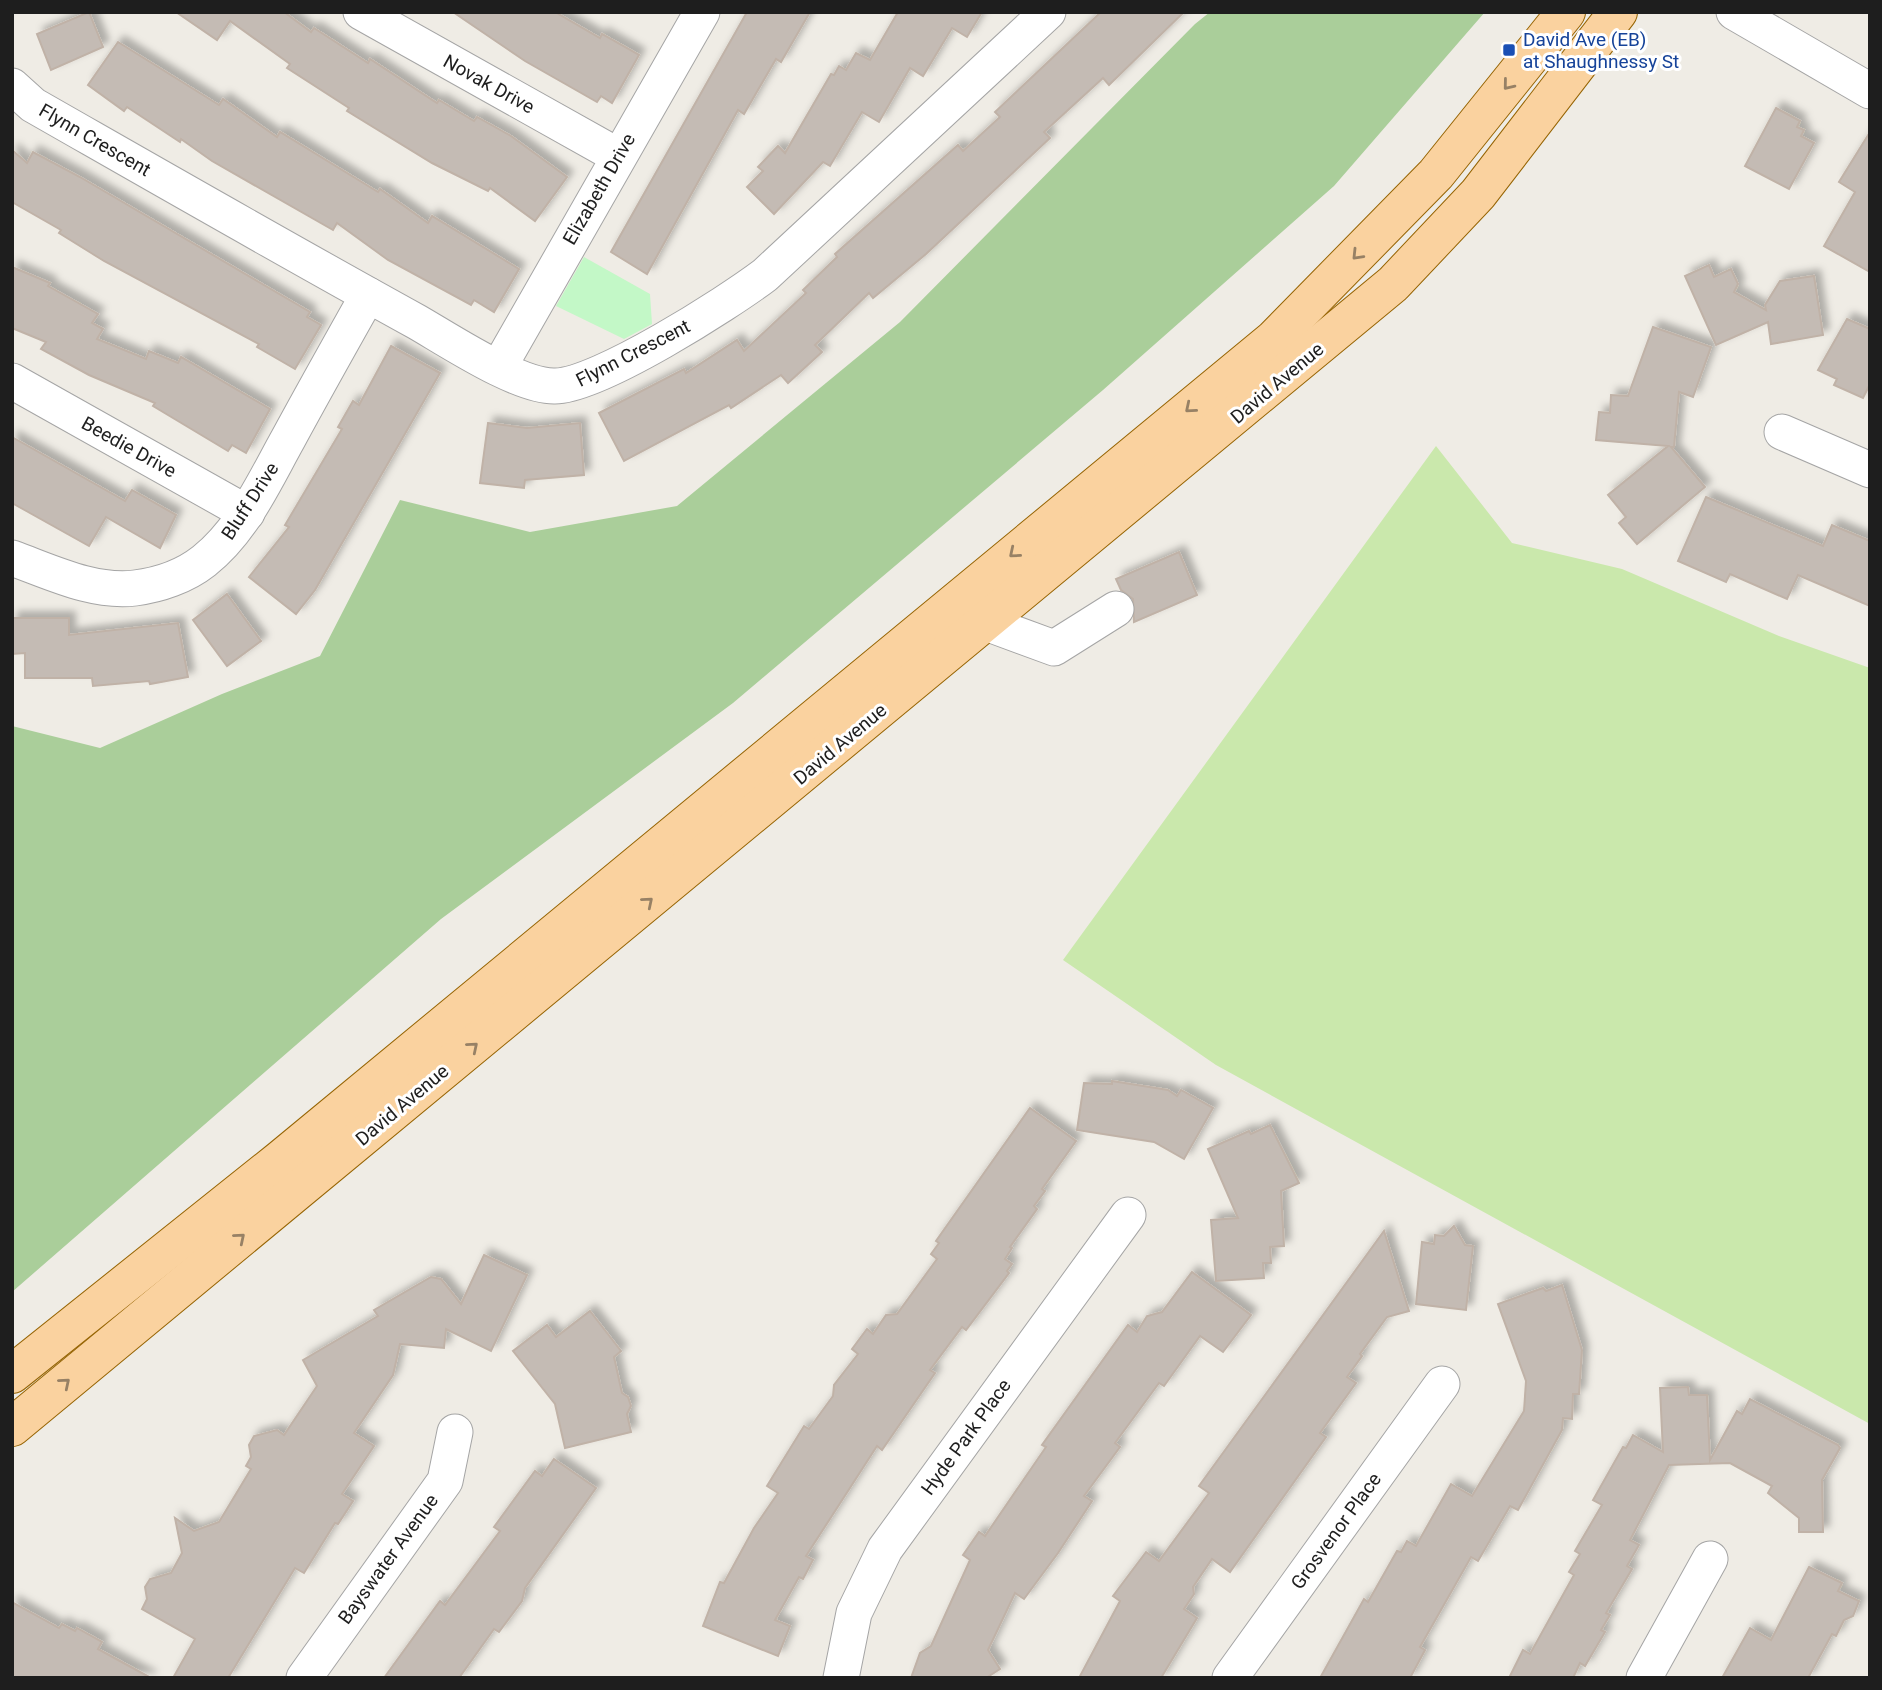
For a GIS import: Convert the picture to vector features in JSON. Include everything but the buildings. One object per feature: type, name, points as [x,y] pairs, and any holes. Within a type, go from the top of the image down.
[{"type":"main road","name":"David Avenue","points":[[12,1374],[280,1160],[1273,340],[1436,174],[1566,12]]},
{"type":"main road","name":"David Avenue","points":[[12,1427],[1393,284],[1478,194],[1618,12]]},
{"type":"street","name":"Novak Drive","points":[[360,12],[618,156]]},
{"type":"street","name":"Elizabeth Drive","points":[[499,367],[702,12]]},
{"type":"street","name":"Flynn Crescent","points":[[12,86],[33,105],[499,367],[541,386],[572,384],[721,307],[765,275],[1048,12]]},
{"type":"street","points":[[1734,12],[1870,91]]},
{"type":"street","name":"Bluff Drive","points":[[12,558],[96,586],[116,589],[154,584],[191,570],[204,561],[221,546],[247,513],[368,295]]},
{"type":"street","name":"Beedie Drive","points":[[12,381],[247,513]]},
{"type":"street","points":[[1782,432],[1870,470]]},
{"type":"street","points":[[986,623],[1054,648],[1116,609]]},
{"type":"street","name":"Hyde Park Place","points":[[841,1678],[854,1614],[885,1549],[1128,1215]]},
{"type":"street","name":"Grosvenor Place","points":[[1230,1678],[1442,1384]]},
{"type":"street","name":"Bayswater Avenue","points":[[304,1678],[444,1480],[455,1432]]},
{"type":"street","points":[[1644,1678],[1710,1559]]},
{"type":"green space","points":[[1210,12],[1485,12],[1334,186],[1103,390],[733,703],[441,919],[12,1292],[12,726],[100,748],[222,694],[320,656],[400,500],[530,532],[677,506],[900,322],[1195,24]]},
{"type":"green space","points":[[584,257],[650,294],[652,324],[624,339],[556,306]]},
{"type":"green space","points":[[1436,446],[1512,543],[1622,569],[1779,636],[1870,668],[1870,1424],[1216,1065],[1063,960]]},
{"type":"place","name":"David Ave (EB) at Shaughnessy St","points":[[1509,50]]}]
